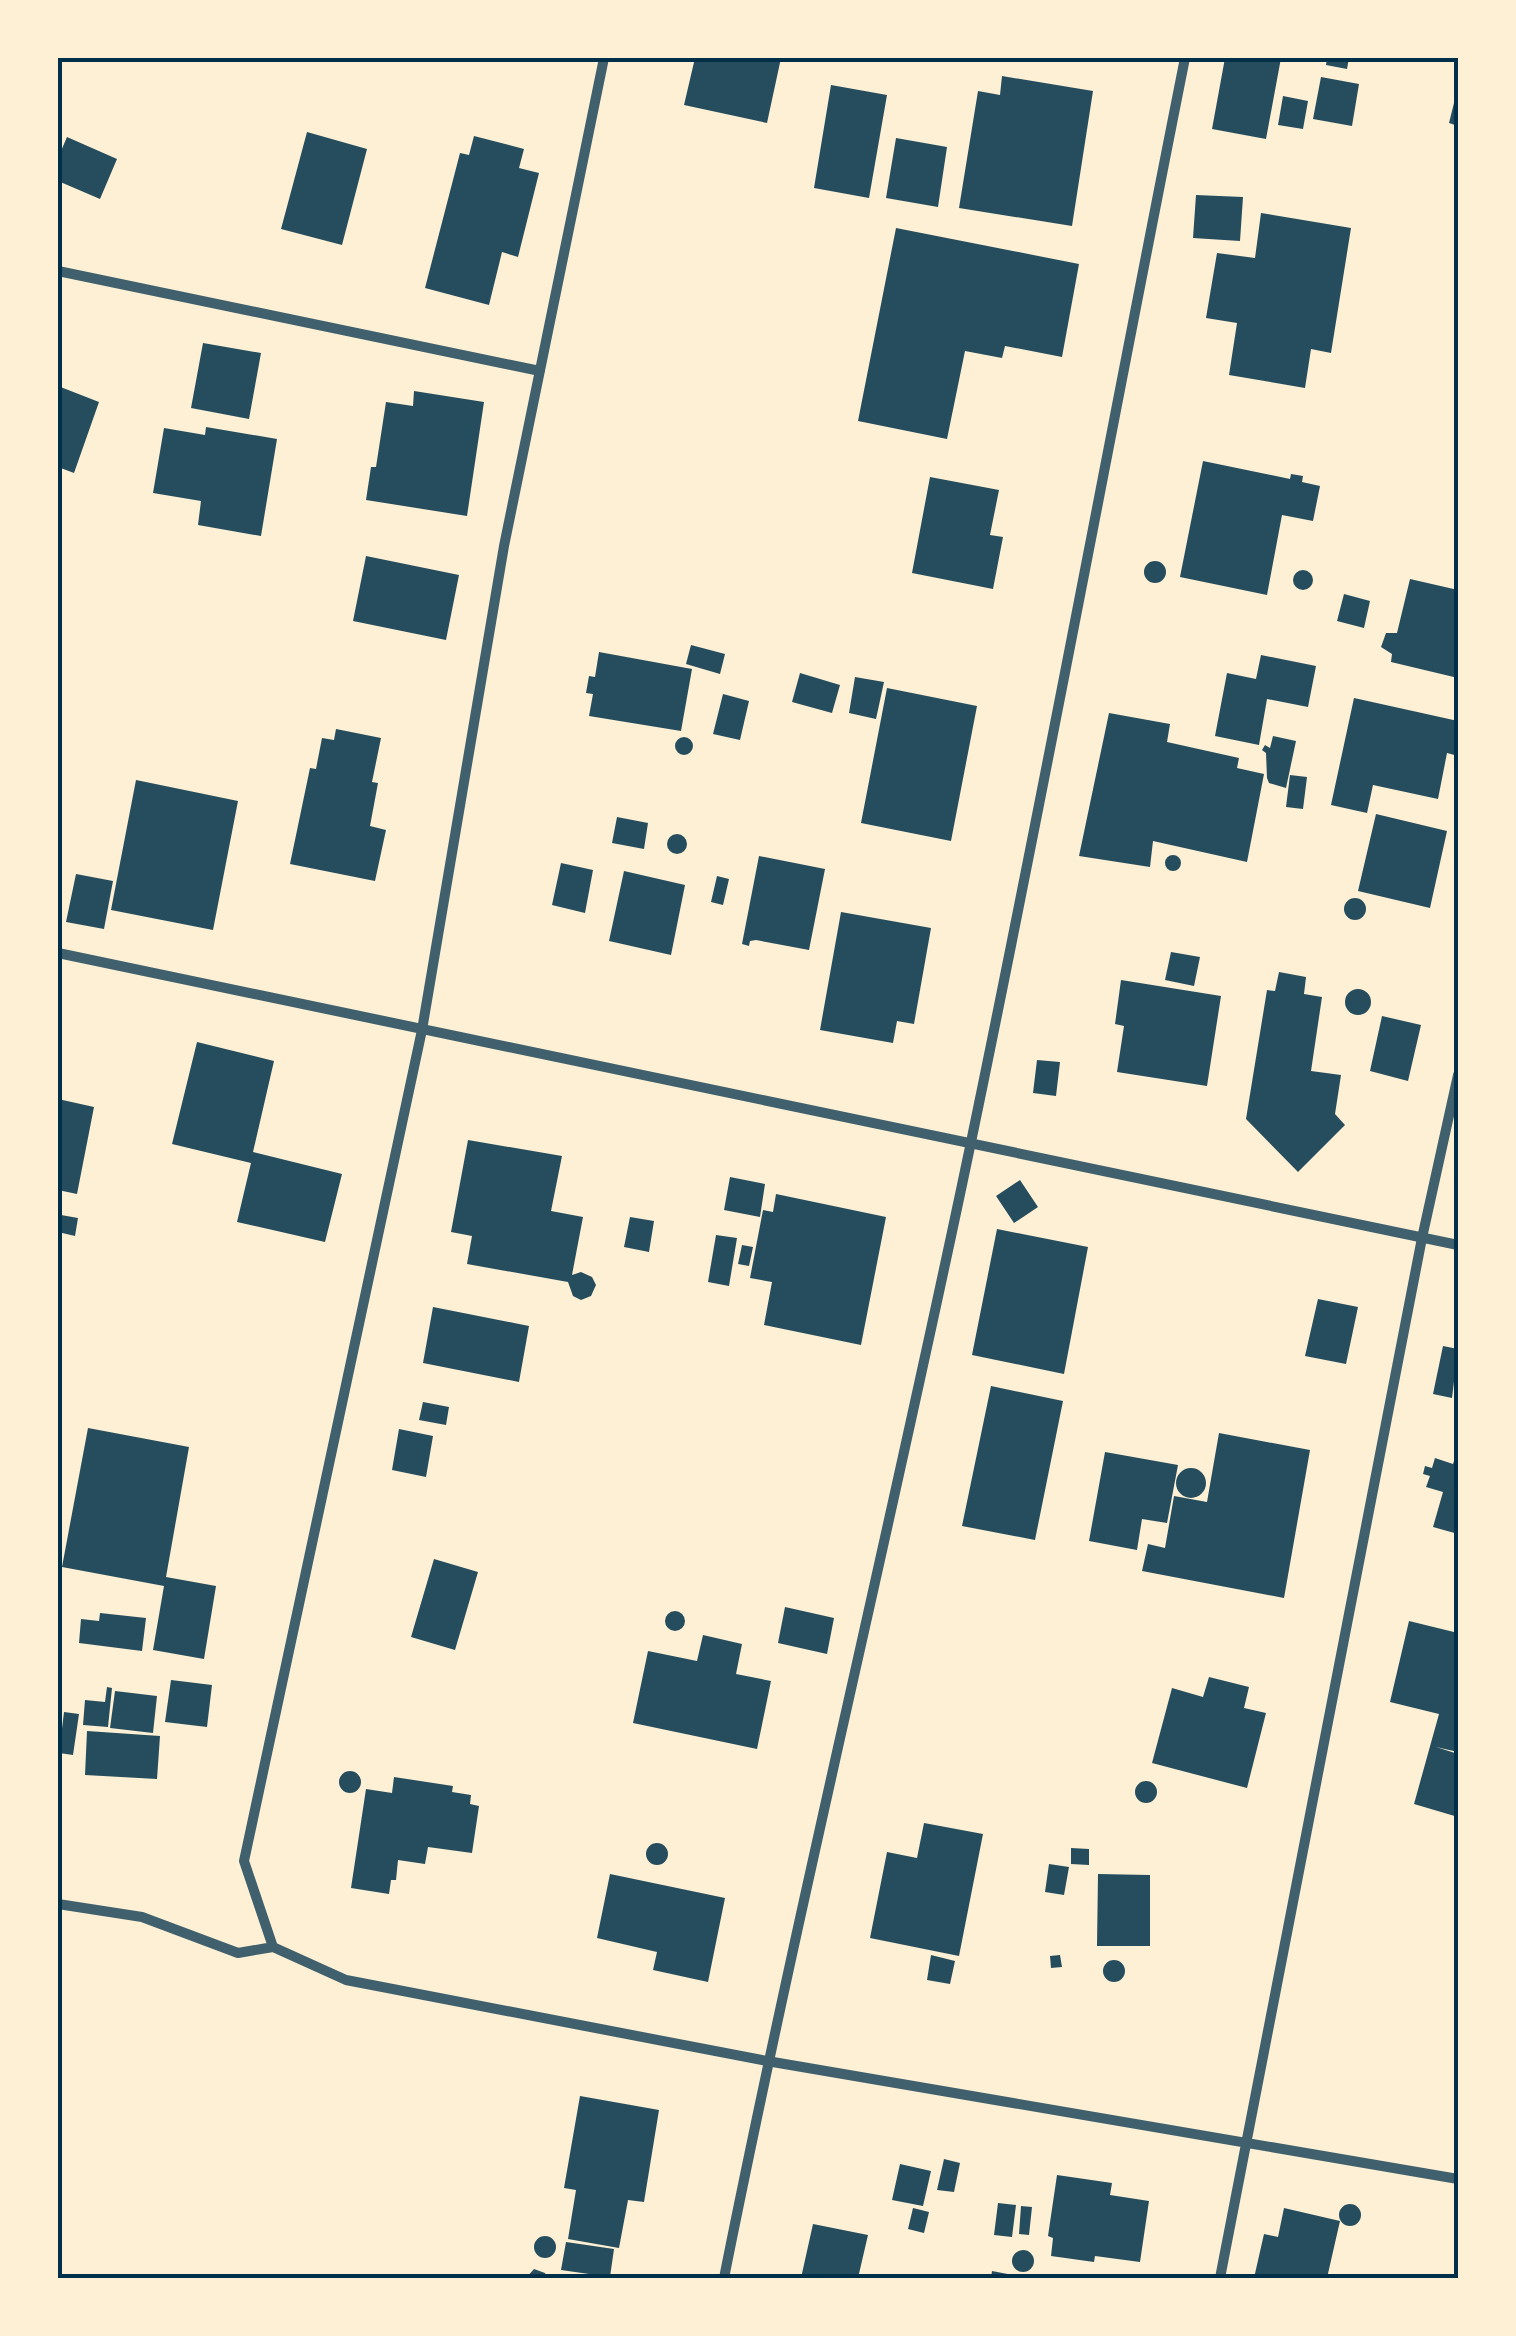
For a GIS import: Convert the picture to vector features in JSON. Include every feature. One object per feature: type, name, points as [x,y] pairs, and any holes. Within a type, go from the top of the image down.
[{"type":"street","points":[[274,1946],[244,1861],[422,1030],[504,546],[604,58]]},
{"type":"street","points":[[724,2278],[768,2061],[972,1141],[1184,58]]},
{"type":"street","points":[[58,271],[540,371]]},
{"type":"street","points":[[58,953],[1458,1245]]},
{"type":"street","points":[[1220,2278],[1422,1238],[1458,1075]]},
{"type":"street","points":[[58,1904],[142,1916],[238,1953],[274,1946],[346,1980],[768,2061],[1458,2178]]},
{"type":"building","points":[[695,58],[781,58],[767,123],[684,105]]},
{"type":"building","points":[[1225,58],[1281,58],[1266,139],[1212,129]]},
{"type":"building","points":[[1327,58],[1349,58],[1347,69],[1326,65]]},
{"type":"building","points":[[1002,76],[1093,91],[1072,226],[959,208],[978,91],[1000,95]]},
{"type":"building","points":[[1321,77],[1359,84],[1352,126],[1313,119]]},
{"type":"building","points":[[831,85],[887,95],[869,198],[814,188]]},
{"type":"building","points":[[1458,91],[1458,126],[1449,123]]},
{"type":"building","points":[[1283,96],[1308,101],[1303,129],[1278,125]]},
{"type":"building","points":[[307,132],[367,149],[342,245],[281,229]]},
{"type":"building","points":[[474,136],[524,149],[519,168],[539,173],[518,257],[502,252],[489,305],[425,288],[460,153],[469,155]]},
{"type":"building","points":[[67,137],[117,159],[100,199],[58,181],[58,158]]},
{"type":"building","points":[[896,138],[947,147],[938,207],[886,198]]},
{"type":"building","points":[[1196,195],[1243,197],[1240,241],[1193,238]]},
{"type":"building","points":[[1261,213],[1351,228],[1331,353],[1311,349],[1305,388],[1229,375],[1237,323],[1206,318],[1217,253],[1255,258]]},
{"type":"building","points":[[896,228],[1079,264],[1062,357],[1005,346],[1002,358],[965,351],[947,439],[858,421]]},
{"type":"building","points":[[203,343],[261,353],[249,419],[191,408]]},
{"type":"building","points":[[58,386],[99,402],[74,473],[58,467]]},
{"type":"building","points":[[414,391],[484,402],[467,516],[366,500],[371,467],[376,467],[386,402],[413,406]]},
{"type":"building","points":[[206,427],[277,439],[261,536],[198,525],[201,501],[153,493],[164,428],[205,435]]},
{"type":"building","points":[[1203,461],[1290,479],[1291,474],[1303,476],[1302,482],[1320,486],[1313,521],[1282,515],[1267,595],[1180,577]]},
{"type":"building","points":[[930,477],[999,490],[990,535],[1003,537],[993,589],[912,573]]},
{"type":"building","points":[[366,556],[459,575],[446,640],[353,621]]},
{"type":"building","points":[[1155,561],[1163,564],[1163,580],[1155,583],[1147,580],[1144,572],[1147,564]]},
{"type":"building","points":[[1299,570],[1307,570],[1313,580],[1307,590],[1299,590],[1293,584],[1293,576]]},
{"type":"building","points":[[1410,579],[1458,590],[1458,678],[1391,662],[1392,654],[1381,647],[1386,633],[1397,633]]},
{"type":"building","points":[[1344,594],[1370,601],[1364,628],[1337,621]]},
{"type":"building","points":[[691,645],[725,654],[720,674],[686,664]]},
{"type":"building","points":[[599,652],[692,669],[681,731],[589,716],[593,694],[586,693],[589,676],[595,677]]},
{"type":"building","points":[[1261,655],[1316,666],[1308,707],[1267,699],[1259,745],[1215,736],[1227,673],[1256,679]]},
{"type":"building","points":[[800,673],[840,685],[832,713],[792,702]]},
{"type":"building","points":[[855,677],[884,682],[876,719],[849,713]]},
{"type":"building","points":[[887,688],[977,706],[951,841],[861,823]]},
{"type":"building","points":[[723,694],[749,701],[740,740],[713,734]]},
{"type":"building","points":[[1354,698],[1458,721],[1458,756],[1447,753],[1438,799],[1373,785],[1367,813],[1331,805]]},
{"type":"building","points":[[1109,713],[1170,724],[1167,742],[1239,758],[1237,768],[1264,774],[1247,862],[1153,841],[1150,867],[1079,856]]},
{"type":"building","points":[[336,729],[381,738],[372,782],[378,783],[370,826],[386,830],[375,881],[290,864],[310,768],[316,769],[322,738],[334,740]]},
{"type":"building","points":[[1273,736],[1296,741],[1286,788],[1269,783],[1267,778],[1266,753],[1262,750],[1265,745],[1270,748]]},
{"type":"building","points":[[684,737],[693,746],[684,755],[675,746]]},
{"type":"building","points":[[1290,775],[1307,777],[1303,809],[1286,807]]},
{"type":"building","points":[[136,780],[238,801],[213,930],[111,910]]},
{"type":"building","points":[[1376,814],[1447,831],[1430,908],[1358,891]]},
{"type":"building","points":[[617,817],[648,823],[644,849],[612,843]]},
{"type":"building","points":[[677,834],[687,844],[677,854],[667,844]]},
{"type":"building","points":[[1173,855],[1181,863],[1173,871],[1165,863]]},
{"type":"building","points":[[759,856],[825,869],[809,950],[756,940],[750,941],[749,946],[742,944]]},
{"type":"building","points":[[561,863],[593,870],[585,913],[552,905]]},
{"type":"building","points":[[624,871],[685,885],[671,955],[609,941]]},
{"type":"building","points":[[76,874],[113,881],[104,929],[66,922]]},
{"type":"building","points":[[717,876],[729,879],[723,905],[711,902]]},
{"type":"building","points":[[1355,898],[1363,901],[1363,917],[1355,920],[1347,917],[1344,909],[1347,901]]},
{"type":"building","points":[[841,912],[931,928],[914,1024],[897,1021],[893,1043],[820,1030]]},
{"type":"building","points":[[1171,952],[1200,957],[1194,986],[1165,980]]},
{"type":"building","points":[[1279,972],[1306,977],[1304,994],[1322,997],[1311,1071],[1341,1075],[1335,1114],[1345,1125],[1298,1172],[1246,1119],[1267,990],[1275,991]]},
{"type":"building","points":[[1121,980],[1221,996],[1207,1086],[1117,1072],[1124,1026],[1115,1024]]},
{"type":"building","points":[[1358,989],[1367,993],[1371,1002],[1367,1011],[1358,1015],[1349,1011],[1345,1002],[1349,993]]},
{"type":"building","points":[[1382,1016],[1421,1025],[1408,1081],[1370,1071]]},
{"type":"building","points":[[197,1042],[274,1061],[253,1152],[342,1174],[325,1242],[237,1222],[251,1163],[172,1144]]},
{"type":"building","points":[[1037,1060],[1060,1062],[1056,1096],[1033,1093]]},
{"type":"building","points":[[58,1099],[94,1107],[77,1194],[58,1190]]},
{"type":"building","points":[[468,1140],[562,1156],[551,1211],[583,1217],[572,1275],[581,1272],[592,1277],[596,1285],[591,1296],[581,1300],[573,1296],[568,1282],[467,1264],[472,1236],[451,1232]]},
{"type":"building","points":[[730,1177],[765,1184],[760,1217],[724,1210]]},
{"type":"building","points":[[1020,1180],[1038,1207],[1014,1223],[996,1196]]},
{"type":"building","points":[[776,1194],[886,1217],[861,1345],[764,1325],[772,1282],[750,1278],[763,1210],[773,1212]]},
{"type":"building","points":[[61,1215],[78,1218],[75,1236],[58,1232]]},
{"type":"building","points":[[630,1217],[654,1221],[649,1252],[624,1247]]},
{"type":"building","points":[[997,1229],[1088,1247],[1064,1374],[972,1355]]},
{"type":"building","points":[[716,1235],[737,1238],[729,1286],[708,1282]]},
{"type":"building","points":[[742,1245],[753,1247],[749,1266],[738,1264]]},
{"type":"building","points":[[1318,1299],[1358,1307],[1346,1364],[1305,1356]]},
{"type":"building","points":[[433,1307],[529,1326],[519,1382],[423,1363]]},
{"type":"building","points":[[1443,1346],[1458,1349],[1452,1398],[1433,1394]]},
{"type":"building","points":[[991,1386],[1063,1401],[1035,1540],[962,1526]]},
{"type":"building","points":[[423,1402],[449,1407],[446,1425],[419,1420]]},
{"type":"building","points":[[88,1428],[189,1447],[166,1577],[216,1586],[204,1659],[153,1650],[164,1586],[62,1567]]},
{"type":"building","points":[[399,1429],[433,1436],[426,1477],[392,1470]]},
{"type":"building","points":[[1219,1433],[1310,1450],[1284,1598],[1142,1571],[1148,1544],[1165,1548],[1174,1496],[1207,1502]]},
{"type":"building","points":[[1458,1449],[1458,1534],[1433,1527],[1443,1492],[1426,1487],[1430,1476],[1423,1474],[1425,1466],[1432,1468],[1435,1458],[1453,1464]]},
{"type":"building","points":[[1105,1452],[1178,1465],[1167,1523],[1142,1519],[1137,1550],[1089,1541]]},
{"type":"building","points":[[1191,1468],[1205,1477],[1206,1483],[1197,1497],[1191,1498],[1177,1489],[1176,1483],[1185,1469]]},
{"type":"building","points":[[434,1559],[478,1572],[455,1650],[411,1637]]},
{"type":"building","points":[[785,1607],[834,1618],[827,1654],[778,1643]]},
{"type":"building","points":[[675,1611],[685,1621],[675,1631],[665,1621]]},
{"type":"building","points":[[100,1613],[146,1618],[142,1651],[79,1643],[81,1619],[99,1621]]},
{"type":"building","points":[[1409,1621],[1458,1633],[1458,1752],[1436,1747],[1458,1754],[1458,1817],[1414,1804],[1439,1714],[1390,1702]]},
{"type":"building","points":[[703,1635],[742,1644],[736,1674],[771,1681],[757,1749],[633,1723],[648,1651],[697,1661]]},
{"type":"building","points":[[1209,1677],[1249,1687],[1244,1708],[1266,1713],[1247,1788],[1152,1763],[1172,1688],[1203,1697]]},
{"type":"building","points":[[171,1680],[212,1685],[207,1727],[165,1722]]},
{"type":"building","points":[[107,1687],[112,1688],[108,1727],[83,1725],[85,1700],[105,1702]]},
{"type":"building","points":[[115,1691],[157,1696],[153,1733],[110,1728]]},
{"type":"building","points":[[64,1712],[79,1714],[73,1755],[59,1753]]},
{"type":"building","points":[[87,1731],[160,1736],[157,1779],[85,1775]]},
{"type":"building","points":[[350,1771],[361,1782],[350,1793],[339,1782]]},
{"type":"building","points":[[394,1777],[453,1786],[452,1792],[471,1795],[470,1804],[479,1806],[472,1853],[428,1847],[425,1864],[398,1860],[396,1880],[391,1880],[389,1894],[351,1888],[366,1789],[392,1793]]},
{"type":"building","points":[[1146,1781],[1157,1792],[1146,1803],[1135,1792]]},
{"type":"building","points":[[924,1823],[983,1834],[959,1956],[870,1938],[887,1852],[917,1858]]},
{"type":"building","points":[[657,1843],[668,1854],[657,1865],[646,1854]]},
{"type":"building","points":[[1071,1848],[1089,1849],[1089,1865],[1071,1864]]},
{"type":"building","points":[[1049,1864],[1069,1867],[1064,1895],[1045,1892]]},
{"type":"building","points":[[610,1874],[725,1898],[708,1982],[653,1970],[657,1952],[597,1938]]},
{"type":"building","points":[[1098,1874],[1150,1875],[1150,1946],[1097,1946]]},
{"type":"building","points":[[931,1955],[955,1961],[950,1984],[927,1980]]},
{"type":"building","points":[[1060,1955],[1062,1967],[1051,1968],[1050,1956]]},
{"type":"building","points":[[1114,1960],[1125,1971],[1114,1982],[1103,1971]]},
{"type":"building","points":[[580,2096],[659,2110],[644,2202],[628,2200],[619,2248],[568,2239],[576,2190],[564,2188]]},
{"type":"building","points":[[944,2159],[960,2163],[954,2192],[937,2190]]},
{"type":"building","points":[[900,2164],[931,2171],[923,2206],[892,2200]]},
{"type":"building","points":[[1057,2175],[1112,2183],[1110,2195],[1149,2201],[1140,2262],[1095,2256],[1094,2262],[1051,2256],[1053,2238],[1048,2236]]},
{"type":"building","points":[[998,2203],[1016,2205],[1012,2237],[994,2235]]},
{"type":"building","points":[[1350,2204],[1361,2215],[1350,2226],[1339,2215]]},
{"type":"building","points":[[1021,2206],[1032,2207],[1029,2235],[1019,2234]]},
{"type":"building","points":[[913,2208],[929,2212],[924,2233],[908,2229]]},
{"type":"building","points":[[1284,2208],[1340,2221],[1327,2278],[1254,2278],[1264,2234],[1278,2237]]},
{"type":"building","points":[[813,2224],[868,2235],[858,2278],[801,2278]]},
{"type":"building","points":[[545,2236],[556,2247],[545,2258],[534,2247]]},
{"type":"building","points":[[566,2242],[614,2249],[610,2277],[561,2270]]},
{"type":"building","points":[[1023,2250],[1034,2261],[1023,2272],[1012,2261]]},
{"type":"building","points":[[534,2269],[545,2273],[547,2278],[526,2278]]},
{"type":"building","points":[[992,2271],[1023,2277],[1023,2278],[991,2278]]}]
